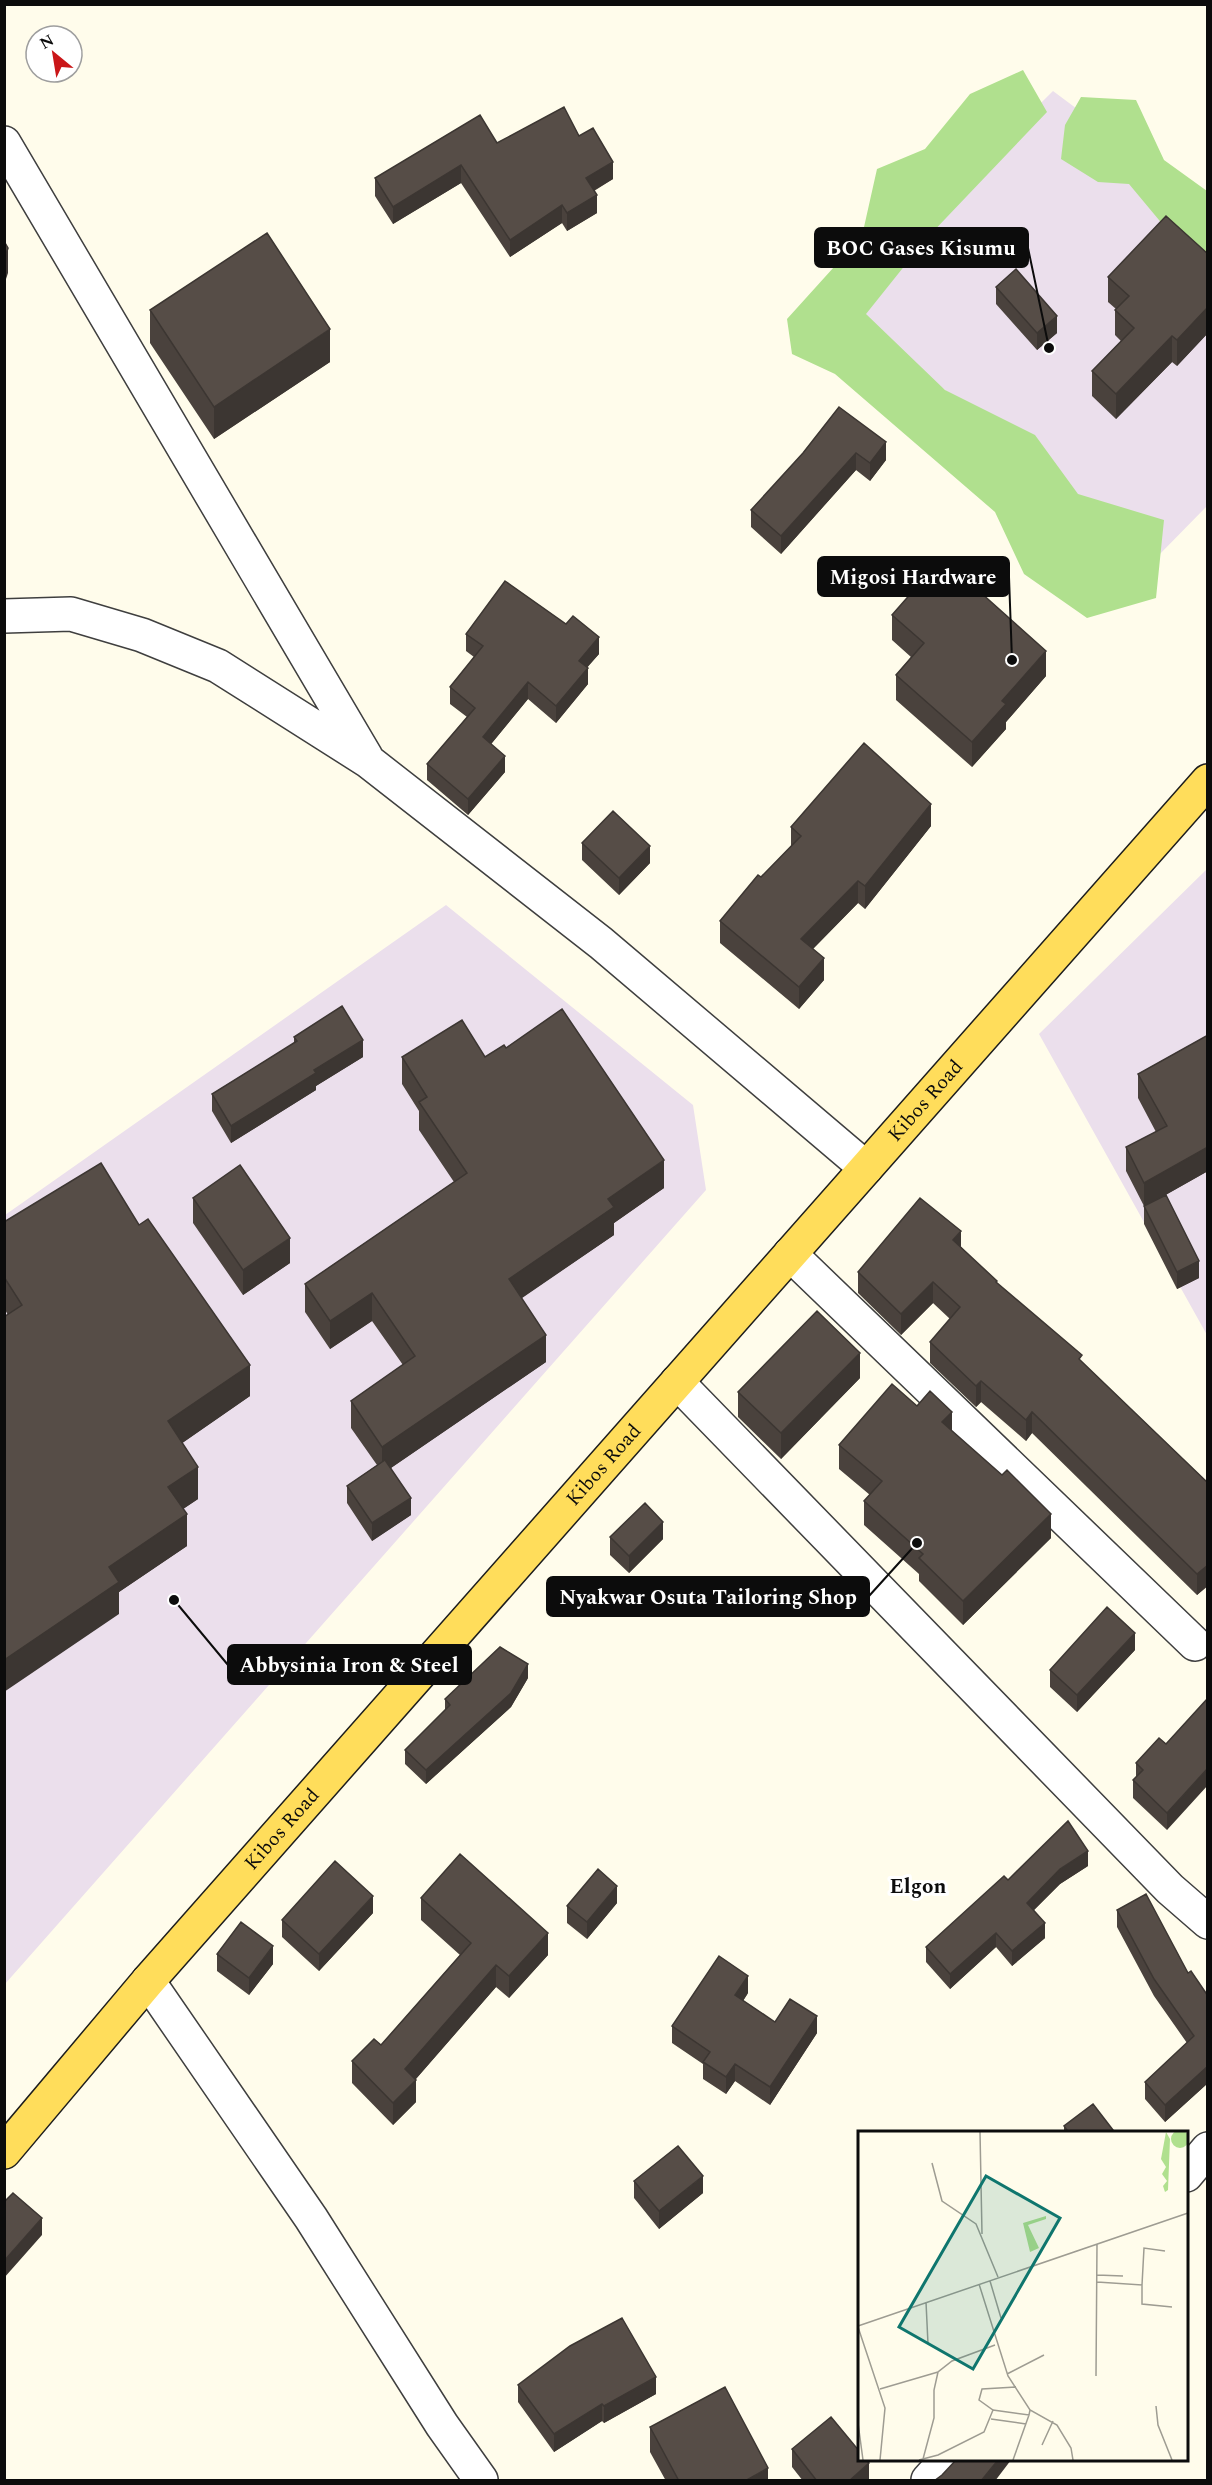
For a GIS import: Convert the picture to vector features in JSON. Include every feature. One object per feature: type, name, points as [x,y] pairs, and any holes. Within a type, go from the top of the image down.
[{"type":"main road","name":"Kibos Road","points":[[4,2152],[148,1981],[1208,781]]},
{"type":"street","points":[[4,143],[368,761]]},
{"type":"street","points":[[4,616],[71,614],[142,635],[218,666],[368,761],[601,943],[866,1168]]},
{"type":"street","points":[[790,1254],[1195,1644]]},
{"type":"street","points":[[677,1382],[1153,1872],[1208,1922]]},
{"type":"street","points":[[148,1981],[311,2218],[442,2425],[482,2481]]},
{"type":"street","points":[[1188,2173],[1208,2149]]},
{"type":"street","points":[[928,2481],[945,2461]]},
{"type":"shaded area","points":[[1053,91],[1207,206],[1207,506],[1157,557],[837,305]]},
{"type":"shaded area","points":[[1207,869],[1207,1335],[1039,1034]]},
{"type":"shaded area","points":[[446,905],[693,1105],[706,1190],[5,1984],[5,1215]]},
{"type":"green space","points":[[1023,70],[1047,112],[926,239],[866,314],[945,390],[1035,435],[1078,494],[1164,520],[1156,598],[1087,618],[1024,574],[995,512],[835,374],[792,354],[787,319],[862,236],[877,169],[925,149],[970,94]]},
{"type":"green space","points":[[1081,97],[1136,100],[1164,160],[1207,191],[1207,258],[1164,226],[1129,184],[1098,182],[1061,159],[1065,125]]},
{"type":"building","points":[[564,107],[579,136],[593,128],[613,162],[586,178],[597,195],[567,213],[562,205],[510,240],[461,165],[393,207],[375,178],[480,115],[497,143]]},
{"type":"building","points":[[1166,216],[1208,254],[1208,307],[1177,340],[1172,336],[1116,394],[1092,371],[1134,328],[1115,310],[1129,296],[1108,277]]},
{"type":"building","points":[[267,233],[330,329],[214,407],[150,310]]},
{"type":"building","points":[[4,241],[8,248],[4,260]]},
{"type":"building","points":[[1016,269],[1057,316],[1037,333],[996,287]]},
{"type":"building","points":[[839,407],[886,442],[870,463],[856,453],[781,536],[751,510],[803,453]]},
{"type":"building","points":[[942,558],[1046,651],[1002,701],[1006,704],[972,742],[896,675],[924,643],[892,615]]},
{"type":"building","points":[[505,581],[566,624],[573,616],[599,637],[579,661],[588,668],[556,706],[528,682],[483,737],[505,756],[468,799],[427,764],[475,708],[450,687],[483,646],[466,634]]},
{"type":"building","points":[[864,743],[931,804],[865,886],[858,881],[801,939],[824,958],[799,987],[720,921],[758,875],[761,877],[801,836],[791,827]]},
{"type":"building","points":[[613,811],[650,846],[619,878],[582,843]]},
{"type":"building","points":[[342,1006],[363,1040],[314,1070],[316,1073],[231,1126],[212,1094],[297,1041],[294,1037]]},
{"type":"building","points":[[562,1009],[664,1160],[608,1199],[614,1207],[509,1279],[546,1335],[382,1447],[351,1401],[415,1356],[372,1293],[330,1321],[305,1284],[467,1173],[419,1102],[427,1097],[402,1057],[462,1020],[485,1057],[504,1045],[506,1048]]},
{"type":"building","points":[[1208,1035],[1208,1147],[1144,1183],[1126,1147],[1167,1126],[1138,1074]]},
{"type":"building","points":[[101,1163],[139,1225],[148,1219],[250,1365],[168,1421],[198,1467],[168,1487],[187,1514],[109,1567],[119,1582],[4,1660],[4,1317],[22,1305],[4,1277],[4,1222]]},
{"type":"building","points":[[240,1165],[290,1238],[243,1270],[193,1198]]},
{"type":"building","points":[[1166,1195],[1199,1261],[1177,1272],[1144,1206]]},
{"type":"building","points":[[920,1198],[961,1231],[953,1240],[996,1282],[1082,1355],[1079,1359],[1208,1483],[1208,1565],[1197,1574],[1032,1412],[1026,1420],[981,1381],[976,1386],[930,1342],[960,1307],[933,1282],[901,1314],[858,1272]]},
{"type":"building","points":[[817,1311],[860,1353],[781,1433],[738,1392]]},
{"type":"building","points":[[892,1384],[917,1406],[930,1391],[952,1412],[942,1422],[1002,1475],[1007,1470],[1051,1514],[963,1601],[919,1558],[923,1554],[864,1501],[882,1481],[839,1445]]},
{"type":"building","points":[[385,1460],[411,1498],[372,1523],[347,1486]]},
{"type":"building","points":[[645,1503],[663,1522],[629,1556],[610,1537]]},
{"type":"building","points":[[1107,1607],[1135,1633],[1077,1695],[1050,1670]]},
{"type":"building","points":[[500,1647],[528,1664],[511,1693],[426,1770],[405,1750],[450,1705],[445,1699]]},
{"type":"building","points":[[1208,1698],[1208,1768],[1167,1813],[1133,1780],[1143,1770],[1136,1763],[1159,1738],[1166,1744]]},
{"type":"building","points":[[1068,1821],[1088,1851],[1060,1869],[1027,1903],[1045,1923],[1012,1951],[996,1933],[950,1974],[926,1947],[1004,1876],[1008,1880]]},
{"type":"building","points":[[460,1854],[548,1933],[509,1976],[496,1965],[405,2069],[416,2080],[393,2103],[352,2061],[374,2039],[381,2045],[471,1943],[421,1898]]},
{"type":"building","points":[[335,1861],[373,1896],[319,1954],[282,1920]]},
{"type":"building","points":[[598,1869],[617,1886],[587,1922],[567,1906]]},
{"type":"building","points":[[1146,1894],[1188,1973],[1191,1971],[1208,1996],[1208,2066],[1165,2105],[1145,2082],[1194,2036],[1154,1979],[1117,1910]]},
{"type":"building","points":[[241,1922],[273,1946],[249,1978],[217,1954]]},
{"type":"building","points":[[719,1956],[748,1976],[735,1995],[775,2022],[790,1999],[817,2016],[770,2087],[735,2064],[726,2077],[703,2062],[710,2052],[672,2026]]},
{"type":"building","points":[[1093,2104],[1113,2130],[1068,2131],[1064,2126]]},
{"type":"building","points":[[678,2146],[703,2176],[659,2211],[634,2181]]},
{"type":"building","points":[[13,2193],[42,2218],[4,2261],[4,2202]]},
{"type":"building","points":[[622,2318],[656,2377],[604,2406],[602,2404],[554,2434],[518,2385],[570,2346]]},
{"type":"building","points":[[725,2387],[768,2468],[745,2481],[679,2481],[650,2427]]},
{"type":"building","points":[[831,2417],[858,2450],[858,2461],[869,2463],[849,2481],[817,2481],[792,2449]]},
{"type":"building","points":[[955,2461],[997,2461],[981,2481],[934,2481]]},
{"type":"place","name":"BOC Gases Kisumu","points":[[1049,348]]},
{"type":"place","name":"Migosi Hardware","points":[[1012,660]]},
{"type":"place","name":"Nyakwar Osuta Tailoring Shop","points":[[917,1543]]},
{"type":"place","name":"Abbysinia Iron & Steel","points":[[174,1600]]},
{"type":"district","name":"Elgon","points":[[918,1887]]}]
